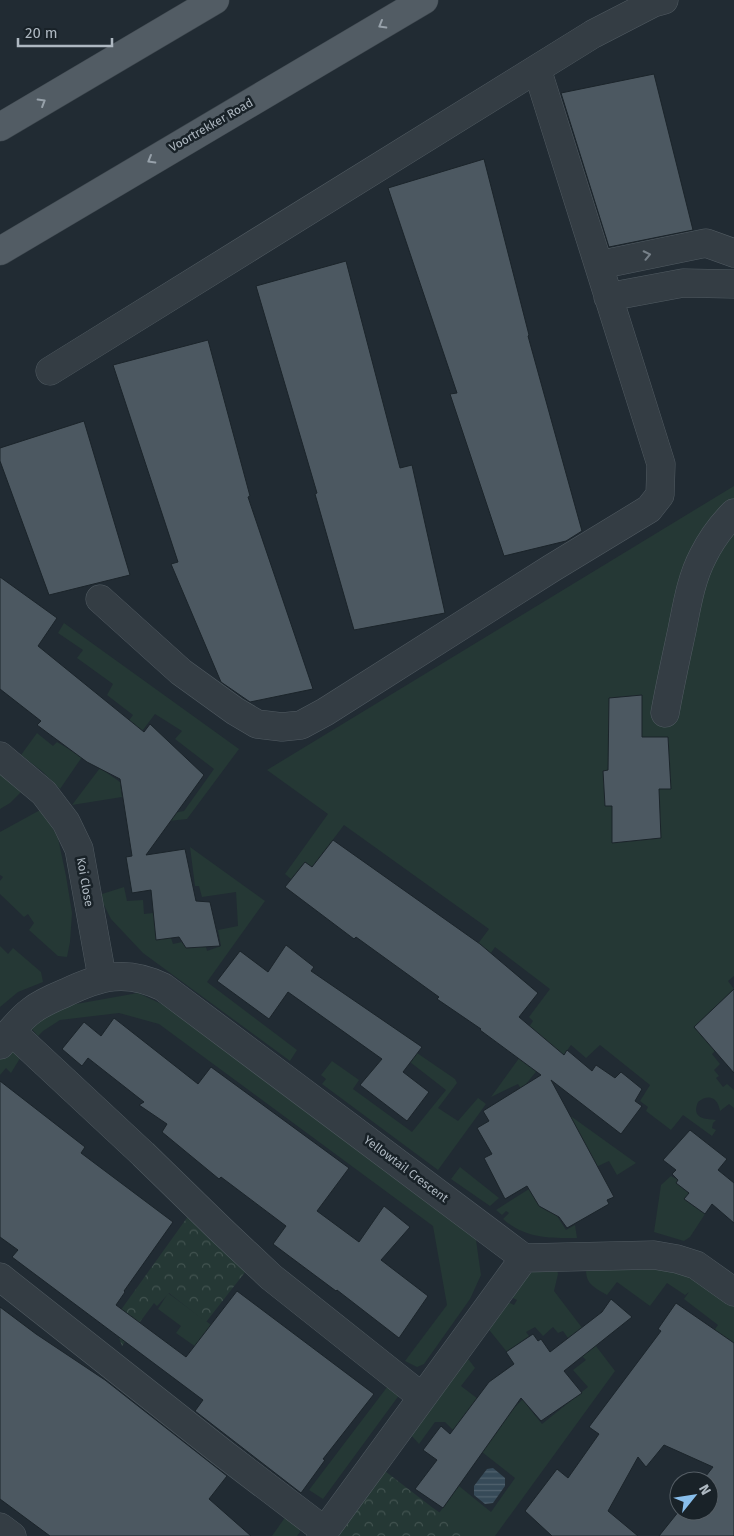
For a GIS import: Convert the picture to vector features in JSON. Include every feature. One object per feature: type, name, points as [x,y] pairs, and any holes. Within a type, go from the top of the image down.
[{"type":"main road","points":[[0,127],[214,0]]},
{"type":"main road","name":"Voortrekker Road","points":[[0,251],[424,0]]},
{"type":"street","points":[[50,371],[593,34],[664,0]]},
{"type":"street","points":[[100,598],[181,672],[235,711],[258,724],[282,727],[300,725],[325,712],[552,568],[649,510],[660,495],[660,464],[537,69]]},
{"type":"street","points":[[599,265],[706,243],[734,253]]},
{"type":"street","points":[[608,296],[682,283],[734,284]]},
{"type":"street","points":[[665,713],[688,601],[702,556],[723,524],[734,513]]},
{"type":"street","name":"Koi Close","points":[[0,756],[44,793],[66,822],[79,849],[102,977]]},
{"type":"street","name":"Yellowtail Crescent","points":[[5,1038],[30,1012],[47,1001],[102,977],[129,976],[148,980],[163,987],[524,1258]]},
{"type":"street","points":[[5,1038],[143,1154],[271,1277],[422,1397]]},
{"type":"street","points":[[0,1278],[323,1533],[524,1258],[654,1255],[678,1259],[696,1265],[734,1292]]},
{"type":"street","points":[[0,1527],[12,1536]]},
{"type":"green space","points":[[734,486],[734,976],[728,981],[734,989],[694,1027],[715,1051],[712,1054],[720,1064],[714,1070],[719,1076],[716,1078],[723,1087],[727,1084],[734,1090],[734,1108],[729,1104],[720,1111],[715,1100],[709,1097],[698,1102],[696,1112],[700,1117],[716,1120],[712,1128],[716,1130],[712,1136],[683,1115],[671,1130],[646,1111],[648,1107],[640,1101],[650,1085],[600,1045],[586,1058],[571,1045],[558,1063],[548,1057],[526,1084],[636,1163],[617,1175],[609,1161],[596,1167],[536,1115],[518,1084],[491,1097],[525,1050],[518,1044],[533,1021],[529,1017],[550,989],[495,947],[475,976],[460,968],[489,929],[344,825],[312,867],[305,862],[291,879],[285,874],[328,814],[267,770]]},
{"type":"green space","points":[[64,623],[239,749],[187,819],[169,821],[167,814],[184,811],[214,769],[175,739],[182,731],[155,714],[130,747],[117,737],[133,715],[107,695],[113,684],[77,658],[83,650],[58,633]]},
{"type":"green space","points":[[37,733],[53,746],[57,742],[82,757],[60,789],[43,772],[21,755]]},
{"type":"green space","points":[[100,768],[120,782],[122,797],[72,805]]},
{"type":"green space","points":[[0,774],[23,790],[10,803],[0,809]]},
{"type":"green space","points":[[42,809],[58,838],[66,876],[72,913],[67,957],[58,956],[29,930],[34,923],[28,914],[24,917],[0,894],[0,881],[3,877],[0,875],[0,832]]},
{"type":"green space","points":[[190,847],[265,901],[207,982],[297,1050],[290,1061],[143,953],[111,919],[101,899],[102,894],[124,887],[127,901],[143,900],[144,914],[153,913],[171,938],[173,944],[182,942],[185,946],[206,947],[207,951],[221,946],[218,930],[238,926],[236,892],[202,897],[199,886],[195,886]]},
{"type":"green space","points":[[0,946],[8,954],[13,948],[41,972],[43,982],[18,992],[0,1007]]},
{"type":"green space","points":[[138,993],[168,1007],[465,1225],[476,1240],[481,1275],[470,1299],[424,1364],[417,1367],[405,1361],[447,1305],[433,1226],[159,1024],[119,1013],[60,1020],[38,1036],[30,1027],[48,1009]]},
{"type":"green space","points":[[6,1044],[22,1055],[11,1073],[6,1068],[0,1075],[0,1053]]},
{"type":"green space","points":[[417,1053],[455,1079],[457,1083],[438,1108],[458,1121],[478,1098],[486,1104],[438,1170],[322,1084],[326,1079],[321,1075],[332,1061],[359,1080],[353,1089],[412,1132],[446,1090],[410,1062]]},
{"type":"green space","points":[[460,1167],[499,1198],[490,1206],[451,1179]]},
{"type":"green space","points":[[671,1176],[678,1180],[676,1183],[689,1193],[684,1199],[705,1214],[690,1237],[684,1241],[654,1232],[661,1185]]},
{"type":"green space","points":[[529,1189],[539,1206],[549,1212],[554,1211],[566,1230],[575,1225],[577,1238],[529,1234],[512,1226],[503,1219],[509,1213],[506,1211],[502,1215],[496,1210]]},
{"type":"green space","points":[[189,1215],[246,1271],[206,1322],[169,1293],[157,1306],[154,1303],[122,1346],[113,1321]]},
{"type":"green space","points":[[647,1263],[689,1273],[734,1303],[734,1343],[703,1346],[718,1325],[684,1299],[689,1292],[685,1295],[667,1283],[650,1306],[617,1282],[607,1295],[593,1286],[586,1276],[587,1265]]},
{"type":"green space","points":[[556,1265],[558,1274],[554,1291],[615,1371],[495,1536],[470,1536],[439,1513],[459,1486],[491,1512],[515,1478],[482,1452],[511,1411],[530,1392],[537,1402],[529,1408],[542,1424],[588,1387],[573,1370],[586,1360],[582,1356],[577,1332],[568,1338],[563,1331],[558,1333],[553,1327],[543,1336],[535,1327],[526,1332],[529,1336],[507,1352],[486,1326],[508,1302],[514,1305],[517,1300],[509,1296],[525,1277],[539,1269]]},
{"type":"green space","points":[[168,1293],[256,1358],[196,1347],[176,1333],[181,1326],[158,1309]]},
{"type":"green space","points":[[464,1357],[475,1368],[461,1386],[478,1399],[453,1430],[445,1422],[435,1422],[419,1444],[411,1435]]},
{"type":"green space","points":[[391,1382],[400,1394],[323,1499],[309,1490]]},
{"type":"green space","points":[[381,1468],[433,1508],[474,1536],[329,1536]]},
{"type":"green space","points":[[286,1516],[299,1524],[300,1532],[297,1536],[272,1536]]},
{"type":"water","points":[[493,1468],[505,1478],[505,1486],[493,1503],[485,1504],[474,1495],[474,1486],[487,1469]]},
{"type":"building","points":[[654,74],[693,230],[609,247],[561,93]]},
{"type":"building","points":[[484,159],[528,336],[582,531],[566,541],[504,556],[450,394],[457,393],[388,188]]},
{"type":"building","points":[[346,261],[400,468],[412,465],[445,613],[354,630],[315,494],[317,493],[256,286]]},
{"type":"building","points":[[208,340],[250,496],[248,497],[313,689],[250,702],[221,682],[171,564],[178,562],[113,365]]},
{"type":"building","points":[[84,421],[130,575],[49,595],[0,461],[0,448]]},
{"type":"building","points":[[0,577],[57,618],[38,646],[144,732],[150,724],[204,775],[146,855],[185,849],[196,901],[210,902],[220,946],[186,948],[179,937],[156,940],[151,890],[132,893],[126,857],[132,856],[120,779],[87,762],[37,725],[41,721],[0,689]]},
{"type":"building","points":[[642,695],[642,737],[668,737],[671,789],[659,789],[661,838],[612,843],[612,806],[605,806],[603,771],[608,770],[609,698]]},
{"type":"building","points":[[333,840],[480,944],[538,993],[519,1017],[564,1055],[567,1050],[592,1071],[596,1065],[615,1078],[621,1072],[642,1089],[635,1101],[642,1106],[621,1134],[551,1080],[614,1197],[607,1200],[609,1204],[567,1228],[559,1217],[539,1206],[527,1186],[505,1199],[484,1158],[492,1154],[477,1128],[489,1121],[483,1111],[541,1075],[481,1029],[437,999],[439,997],[356,937],[354,939],[285,887],[305,862],[312,867]]},
{"type":"building","points":[[286,945],[314,967],[311,971],[422,1047],[403,1072],[429,1092],[407,1121],[360,1085],[382,1059],[288,992],[269,1019],[217,981],[240,951],[268,972]]},
{"type":"building","points":[[734,989],[734,1073],[694,1027]]},
{"type":"building","points":[[114,1018],[198,1084],[211,1067],[349,1168],[317,1211],[359,1242],[384,1206],[410,1227],[381,1260],[428,1296],[399,1338],[273,1244],[286,1226],[221,1177],[219,1179],[162,1132],[167,1124],[139,1105],[144,1102],[88,1058],[82,1066],[62,1049],[84,1022],[101,1036]]},
{"type":"building","points":[[0,1081],[85,1147],[81,1153],[173,1222],[116,1305],[186,1357],[237,1291],[374,1394],[323,1459],[325,1460],[301,1493],[195,1411],[203,1400],[12,1257],[18,1250],[0,1237]]},
{"type":"building","points":[[690,1130],[727,1159],[718,1170],[734,1183],[734,1223],[712,1204],[705,1214],[684,1199],[689,1193],[676,1183],[678,1180],[672,1174],[676,1170],[663,1160]]},
{"type":"building","points":[[611,1299],[632,1317],[564,1371],[582,1393],[541,1421],[521,1398],[443,1508],[415,1489],[437,1460],[423,1450],[441,1426],[450,1434],[489,1382],[514,1364],[506,1352],[533,1334],[538,1341],[541,1339],[550,1352],[602,1312]]},
{"type":"building","points":[[676,1303],[734,1343],[734,1536],[659,1536],[671,1521],[719,1521],[719,1471],[710,1471],[713,1467],[664,1445],[646,1467],[638,1457],[608,1511],[638,1536],[552,1536],[525,1511],[557,1469],[568,1478],[599,1434],[589,1427],[661,1331],[658,1329]]},
{"type":"building","points":[[0,1307],[36,1334],[105,1380],[227,1476],[209,1499],[251,1536],[50,1536],[0,1499]]}]
